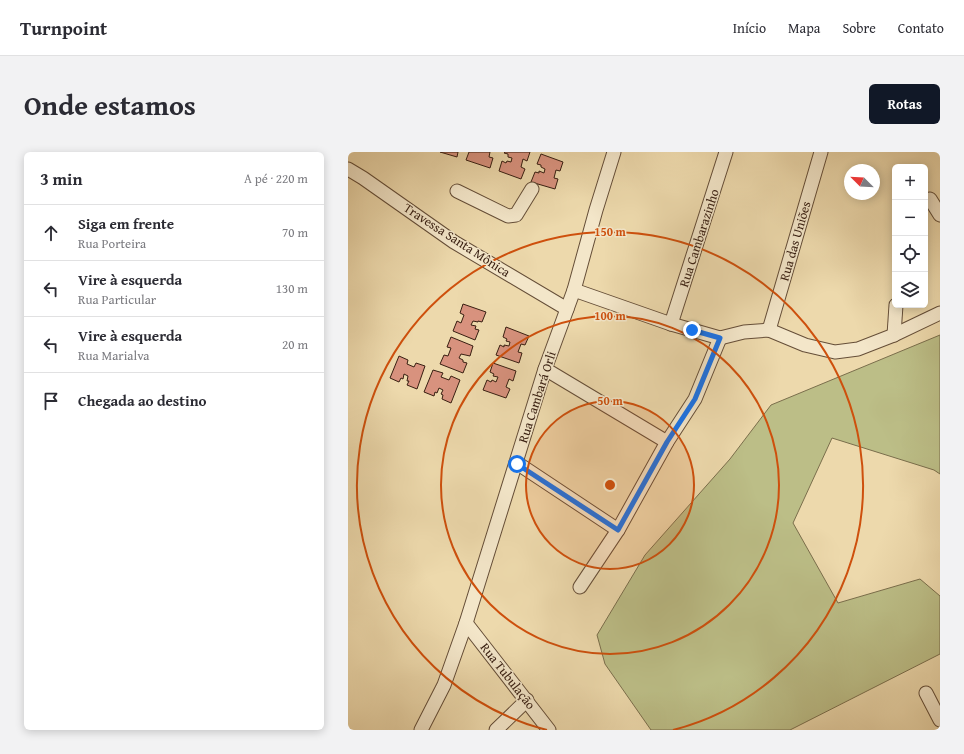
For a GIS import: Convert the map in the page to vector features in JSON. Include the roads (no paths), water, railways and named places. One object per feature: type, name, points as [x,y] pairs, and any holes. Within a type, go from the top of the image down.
[{"type":"street","name":"Rua Cambará Orli","points":[[421,730],[444,685],[466,623],[517,464],[545,369],[574,290],[614,152]]},
{"type":"street","name":"Rua Cambarazinho","points":[[671,324],[726,152]]},
{"type":"street","name":"Rua das Uniões","points":[[769,330],[821,152]]},
{"type":"street","name":"Travessa Santa Mônica","points":[[348,169],[454,242],[567,310]]},
{"type":"street","points":[[457,191],[508,216],[516,215],[532,189]]},
{"type":"street","points":[[932,199],[940,216]]},
{"type":"street","points":[[574,290],[671,324],[720,338],[744,332],[769,330],[805,345],[835,352],[858,349],[940,313]]},
{"type":"street","points":[[894,334],[896,308]]},
{"type":"street","points":[[580,587],[618,530],[667,442],[695,399],[720,338]]},
{"type":"street","points":[[545,369],[667,442]]},
{"type":"street","points":[[517,464],[618,530]]},
{"type":"street","name":"Rua Tubulação","points":[[466,623],[549,730]]},
{"type":"street","points":[[926,693],[940,720]]},
{"type":"street","points":[[496,730],[527,700]]}]
